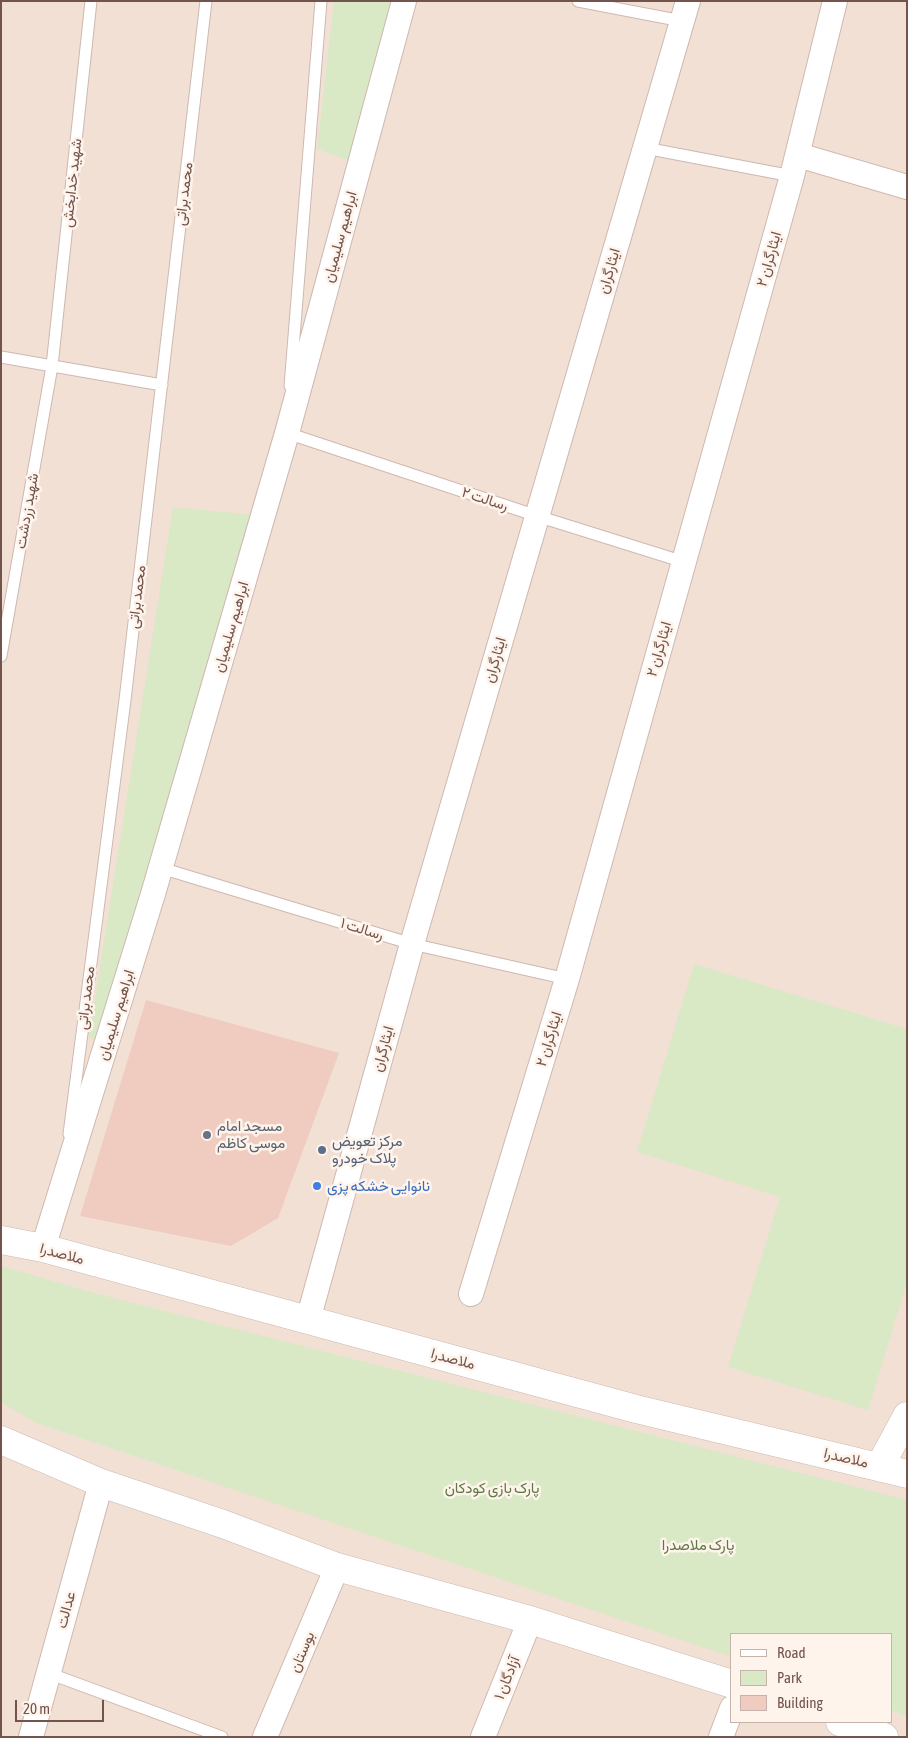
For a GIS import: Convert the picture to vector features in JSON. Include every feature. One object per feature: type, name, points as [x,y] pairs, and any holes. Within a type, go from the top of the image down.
[{"type":"street","name":"ابراهیم سلیمیان","points":[[43,1248],[161,868],[287,434],[404,1]]},
{"type":"street","name":"ایثارگران ۲","points":[[471,1294],[567,979],[795,165],[835,1]]},
{"type":"street","name":"ایثارگران","points":[[308,1320],[412,944],[685,11]]},
{"type":"street","points":[[795,165],[907,186]]},
{"type":"street","name":"ملاصدرا","points":[[1,1240],[43,1248],[636,1409],[907,1474]]},
{"type":"street","points":[[880,1466],[907,1416]]},
{"type":"street","points":[[1,1440],[101,1483],[223,1524],[337,1567],[530,1620],[730,1683]]},
{"type":"street","name":"عدالت","points":[[31,1737],[101,1483]]},
{"type":"street","name":"بوستان","points":[[266,1737],[337,1567]]},
{"type":"street","name":"آزادگان ۱","points":[[483,1737],[530,1620]]},
{"type":"street","points":[[721,1737],[730,1713]]},
{"type":"street","points":[[843,1723],[884,1737]]},
{"type":"lane","name":"شهید خدابخش","points":[[52,366],[92,1]]},
{"type":"lane","name":"محمد براتی","points":[[61,1191],[125,700],[206,1]]},
{"type":"lane","points":[[287,434],[321,1]]},
{"type":"lane","points":[[578,1],[685,11]]},
{"type":"lane","points":[[645,148],[795,165]]},
{"type":"lane","points":[[1,357],[162,385]]},
{"type":"lane","name":"شهید زردشت","points":[[1,656],[52,366]]},
{"type":"lane","name":"رسالت ۲","points":[[287,434],[684,562]]},
{"type":"lane","name":"رسالت ۱","points":[[161,868],[412,944],[567,979]]},
{"type":"lane","points":[[48,1673],[222,1737]]},
{"type":"shaded area","points":[[1,1],[907,1],[907,1737],[1,1737]]},
{"type":"green space","points":[[334,1],[396,1],[353,162],[317,149]]},
{"type":"green space","points":[[173,507],[255,515],[98,1044],[89,1036]]},
{"type":"green space","points":[[694,964],[907,1029],[907,1282],[868,1410],[728,1367],[780,1197],[637,1152]]},
{"type":"green space","name":"پارک ملاصدرا","points":[[1,1266],[98,1294],[907,1500],[907,1716],[893,1711],[893,1633],[730,1633],[730,1656],[36,1423],[1,1402]]},
{"type":"building","name":"مسجد امام موسی کاظم","points":[[146,1000],[339,1053],[278,1218],[231,1246],[80,1216]]},
{"type":"place","name":"مسجد امام موسی کاظم","points":[[207,1135]]},
{"type":"place","name":"مرکز تعویض پلاک خودرو","points":[[322,1150]]},
{"type":"place","name":"نانوایی خشکه پزی","points":[[317,1186]]},
{"type":"park label","name":"پارک بازی کودکان","points":[[492,1488]]}]
